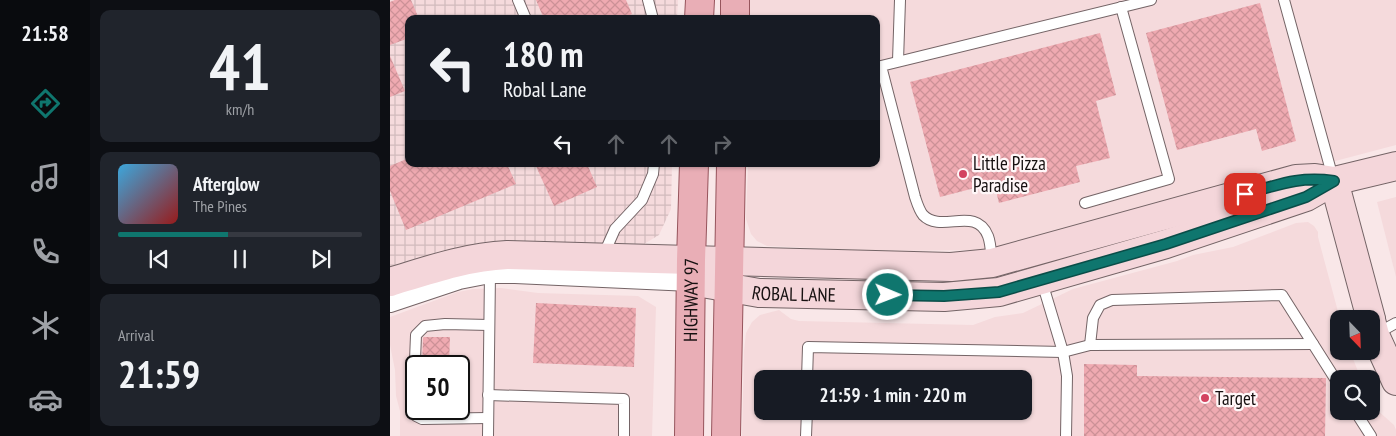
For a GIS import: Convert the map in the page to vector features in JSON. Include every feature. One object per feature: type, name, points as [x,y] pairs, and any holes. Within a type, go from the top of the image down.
[{"type":"main road","points":[[699,15],[700,0]]},
{"type":"main road","points":[[735,0],[735,15]]},
{"type":"main road","name":"ROBAL LANE","points":[[730,274],[759,293],[944,296],[999,292],[1166,244],[1306,197],[1334,181],[1396,166]]},
{"type":"main road","name":"HIGHWAY 97","points":[[689,436],[694,167]]},
{"type":"main road","name":"HIGHWAY 97","points":[[726,436],[731,167]]},
{"type":"main road","name":"ROBAL LANE","points":[[390,282],[454,262],[489,256],[602,257],[691,271],[730,274],[951,267],[992,263],[1296,180],[1315,178],[1334,181]]},
{"type":"main road","points":[[1334,181],[1374,310]]},
{"type":"main road","points":[[1380,330],[1396,381]]},
{"type":"street","name":"ROBAL LANE","points":[[390,302],[459,279],[490,274],[691,271]]},
{"type":"lane","points":[[518,0],[524,15]]},
{"type":"lane","points":[[648,0],[652,15]]},
{"type":"lane","points":[[898,61],[900,0]]},
{"type":"lane","points":[[992,263],[989,237],[980,225],[966,220],[942,223],[933,222],[921,211],[915,197],[881,66],[1151,0]]},
{"type":"lane","points":[[1284,0],[1334,181]]},
{"type":"lane","points":[[1085,203],[1169,180],[1121,7]]},
{"type":"lane","points":[[602,257],[615,229],[642,200],[653,174],[654,167]]},
{"type":"lane","points":[[488,436],[490,274]]},
{"type":"lane","points":[[1042,281],[1063,352],[1067,376],[1066,436]]},
{"type":"lane","points":[[1090,345],[1093,318],[1100,305],[1112,300],[1282,295],[1330,371]]},
{"type":"lane","points":[[488,418],[422,419],[416,416],[413,410],[416,335],[425,326],[445,324],[489,325]]},
{"type":"lane","points":[[808,370],[808,348],[1063,352],[1090,345],[1312,344]]},
{"type":"lane","points":[[488,395],[624,399],[624,436]]},
{"type":"lane","points":[[806,436],[807,420]]},
{"type":"lane","points":[[1361,420],[1371,436]]},
{"type":"shaded area","points":[[390,0],[678,0],[677,15],[405,15],[405,167],[672,167],[671,209],[659,235],[644,244],[487,242],[390,270]]},
{"type":"shaded area","points":[[750,0],[1396,0],[1396,145],[1020,244],[975,250],[880,251],[767,246],[757,241],[751,234],[746,219],[748,167],[880,167],[880,15],[750,15]]},
{"type":"shaded area","points":[[1396,197],[1396,277],[1377,202]]},
{"type":"shaded area","points":[[1308,222],[1314,226],[1318,232],[1338,310],[1330,310],[1330,360],[1354,360],[1357,370],[1330,370],[1330,420],[1380,420],[1380,413],[1394,425],[1396,436],[742,436],[746,333],[752,322],[760,315],[779,310],[791,319],[799,321],[973,325],[995,317],[1023,313],[1073,289],[1193,255],[1233,247],[1296,223]]},
{"type":"shaded area","points":[[501,288],[538,293],[638,296],[656,307],[652,436],[400,436],[400,411],[396,396],[395,370],[390,345],[390,317],[458,292],[473,289]]},
{"type":"building","points":[[395,0],[411,0],[417,15],[405,15],[405,39],[390,45],[390,2]]},
{"type":"building","points":[[536,0],[626,0],[632,14],[630,15],[542,15]]},
{"type":"building","points":[[1260,3],[1296,141],[1262,151],[1256,129],[1177,150],[1146,33]]},
{"type":"building","points":[[1100,33],[1116,95],[1096,101],[1110,158],[1076,166],[1080,182],[999,203],[994,183],[940,197],[910,82]]},
{"type":"building","points":[[390,56],[405,91],[390,97]]},
{"type":"building","points":[[405,160],[405,167],[508,167],[516,184],[406,230],[390,191],[390,166]]},
{"type":"building","points":[[536,167],[588,167],[597,187],[554,206]]},
{"type":"building","points":[[536,303],[636,308],[634,367],[533,363]]},
{"type":"building","points":[[450,337],[449,355],[422,355],[423,338]]},
{"type":"building","name":"Target","points":[[1084,364],[1137,365],[1137,376],[1326,378],[1325,436],[1084,436]]},
{"type":"place","name":"Little Pizza Paradise","points":[[963,174]]},
{"type":"place","name":"Target","points":[[1205,398]]},
{"type":"route","points":[[888,295],[965,296],[999,292],[1166,244],[1306,197],[1334,181],[1315,178],[1296,180],[1245,194]]}]
